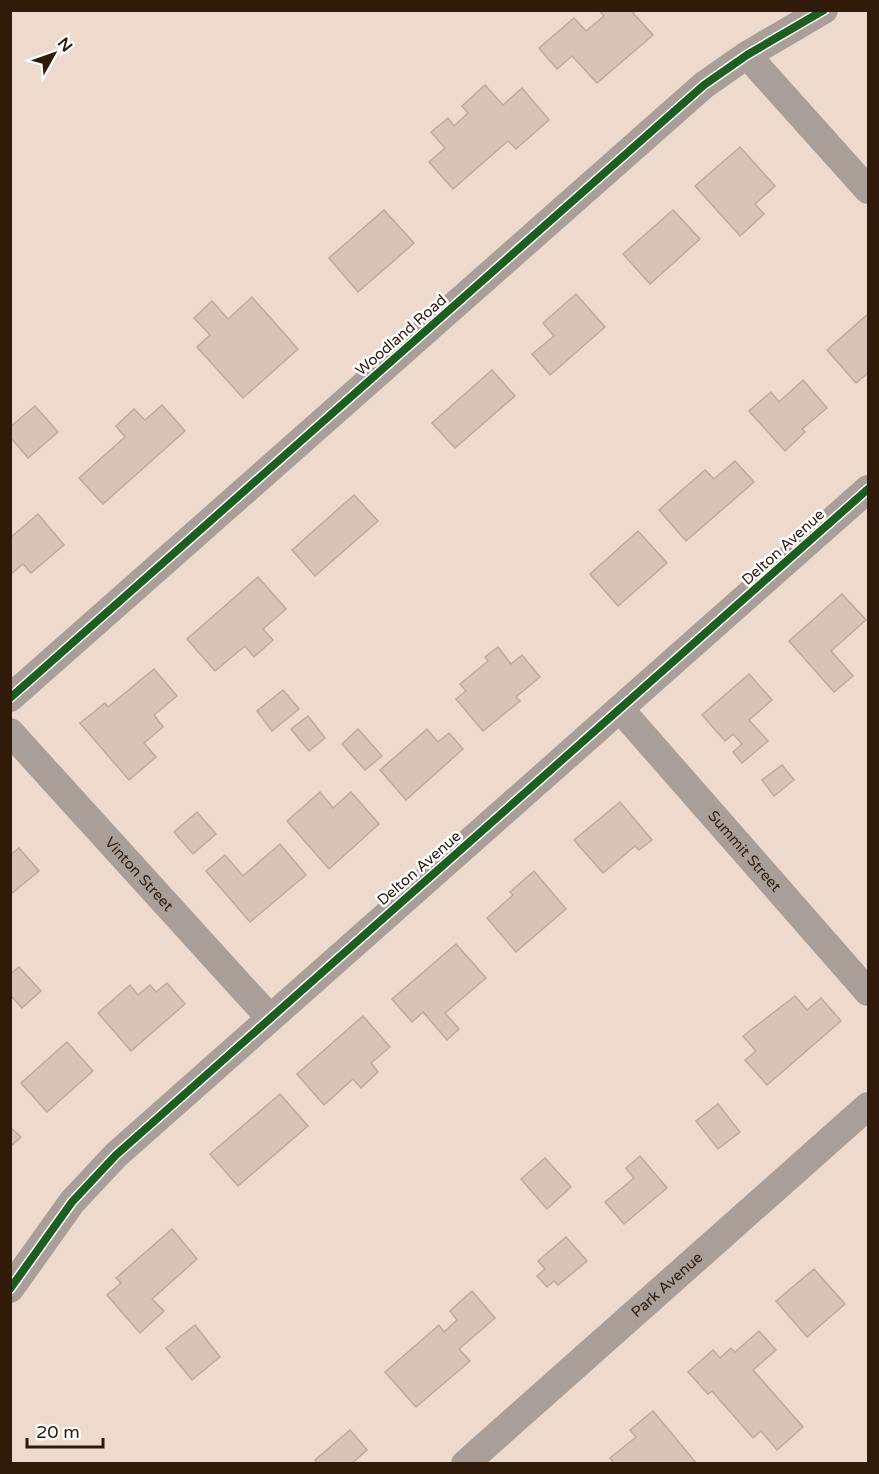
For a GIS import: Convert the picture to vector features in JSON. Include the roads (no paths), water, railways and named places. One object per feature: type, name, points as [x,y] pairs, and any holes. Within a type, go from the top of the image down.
[{"type":"street","name":"Woodland Road","points":[[10,698],[704,85],[747,55],[824,10]]},
{"type":"street","points":[[747,55],[868,190]]},
{"type":"street","name":"Delton Avenue","points":[[10,1289],[72,1202],[116,1155],[269,1017],[868,489]]},
{"type":"street","name":"Summit Street","points":[[620,709],[868,992]]},
{"type":"street","name":"Vinton Street","points":[[10,732],[269,1017]]},
{"type":"street","name":"Park Avenue","points":[[465,1464],[868,1106]]}]
